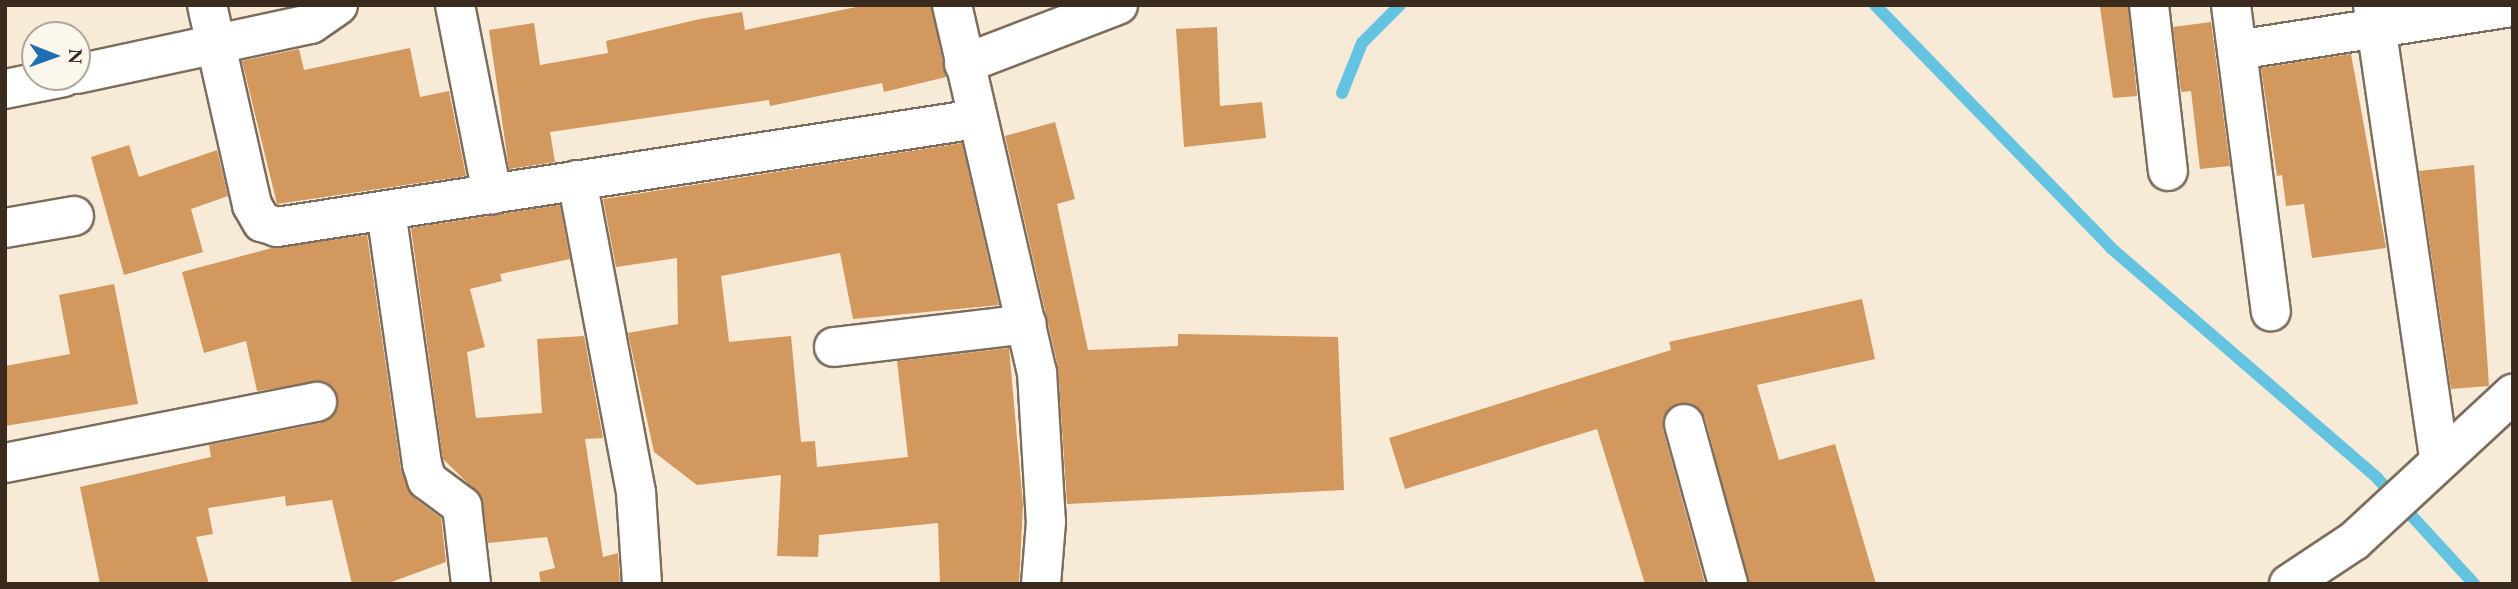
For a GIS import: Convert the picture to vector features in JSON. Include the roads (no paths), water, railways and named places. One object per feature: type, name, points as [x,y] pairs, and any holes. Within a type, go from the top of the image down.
[{"type":"street","points":[[207,5],[262,222],[277,227],[976,119]]},
{"type":"street","points":[[91,71],[312,24],[338,5]]},
{"type":"street","points":[[455,5],[492,194]]},
{"type":"street","points":[[953,5],[976,119],[1027,324],[1044,448],[1041,584]]},
{"type":"street","points":[[964,64],[1118,5]]},
{"type":"street","points":[[2149,5],[2168,171]]},
{"type":"street","points":[[2231,5],[2271,311]]},
{"type":"street","points":[[2237,50],[2375,16],[2513,7]]},
{"type":"street","points":[[2375,16],[2435,461]]},
{"type":"street","points":[[577,180],[636,493],[642,584]]},
{"type":"street","points":[[386,211],[422,464],[427,480],[463,506],[471,584]]},
{"type":"street","points":[[5,228],[74,216]]},
{"type":"street","points":[[834,347],[1027,324]]},
{"type":"street","points":[[2289,584],[2354,541],[2435,461],[2513,394]]},
{"type":"street","points":[[5,463],[317,402]]},
{"type":"street","points":[[1684,424],[1728,584]]},
{"type":"waterway","points":[[1342,93],[1362,43],[1400,5]]},
{"type":"waterway","points":[[1875,5],[2111,248],[2377,478],[2474,584]]}]
